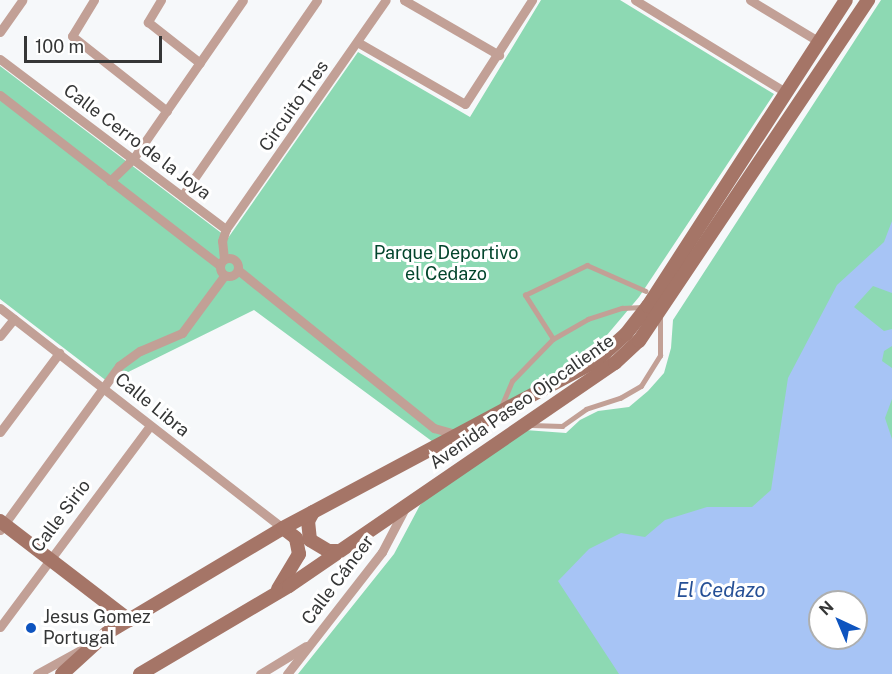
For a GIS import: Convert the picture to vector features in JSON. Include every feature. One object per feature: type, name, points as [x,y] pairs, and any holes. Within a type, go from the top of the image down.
[{"type":"main road","name":"Avenida Paseo Ojocaliente","points":[[62,674],[103,636],[283,528],[597,360],[626,334],[648,306],[846,0]]},
{"type":"main road","name":"Avenida Paseo Ojocaliente","points":[[140,674],[273,595],[408,501],[615,363],[660,316],[868,0]]},
{"type":"main road","points":[[313,512],[308,521],[310,540],[328,551],[337,551]]},
{"type":"main road","points":[[1,525],[50,558],[129,620]]},
{"type":"main road","points":[[273,595],[299,554],[296,538],[283,528]]},
{"type":"street","points":[[0,32],[22,0]]},
{"type":"street","points":[[94,0],[72,36],[167,111]]},
{"type":"street","points":[[161,0],[147,22],[200,63]]},
{"type":"street","points":[[110,181],[133,159],[243,0]]},
{"type":"street","points":[[182,196],[317,0]]},
{"type":"street","name":"Circuito Tres","points":[[226,229],[359,43],[386,0]]},
{"type":"street","points":[[404,0],[499,55]]},
{"type":"street","points":[[635,0],[785,92]]},
{"type":"street","points":[[750,0],[818,41]]},
{"type":"street","points":[[359,43],[465,104],[499,55],[528,2]]},
{"type":"street","name":"Calle Cerro de la Joya","points":[[0,59],[226,229]]},
{"type":"street","points":[[0,95],[110,181],[222,262],[236,261],[238,270],[434,428],[458,435]]},
{"type":"street","points":[[1,525],[119,366],[133,356],[182,333],[224,276],[222,241],[226,229]]},
{"type":"street","points":[[224,276],[233,276],[238,270]]},
{"type":"street","name":"Calle Libra","points":[[0,309],[283,528]]},
{"type":"street","points":[[0,336],[14,319]]},
{"type":"street","points":[[0,432],[59,353]]},
{"type":"street","name":"Calle Sirio","points":[[0,627],[150,426]]},
{"type":"street","points":[[434,428],[437,447]]},
{"type":"street","name":"Calle Cáncer","points":[[287,674],[382,552],[408,501]]},
{"type":"street","points":[[37,674],[103,636]]},
{"type":"street","points":[[260,674],[310,643]]},
{"type":"lane","points":[[553,339],[525,295],[588,265],[646,291]]},
{"type":"lane","points":[[498,415],[512,381],[553,339],[606,313],[648,306]]},
{"type":"lane","points":[[525,424],[561,426],[586,409],[620,398],[641,386],[660,356],[660,316]]},
{"type":"green space","name":"Parque Deportivo el Cedazo","points":[[541,0],[620,0],[774,94],[639,297],[591,354],[516,399],[433,442],[254,310],[108,382],[0,299],[0,66],[228,238],[358,52],[470,117]]},
{"type":"green space","points":[[881,0],[892,0],[892,674],[298,674],[394,554],[420,505],[459,469],[525,430],[566,433],[580,420],[598,411],[629,407],[664,373],[671,348],[673,320]]},
{"type":"water","name":"El Cedazo","points":[[892,221],[892,293],[873,286],[854,307],[884,331],[892,329],[892,346],[884,351],[882,361],[892,368],[892,399],[885,418],[892,439],[892,674],[619,674],[558,581],[589,549],[621,533],[645,537],[665,520],[707,507],[752,507],[771,490],[788,378],[837,285],[884,242]]},
{"type":"place","name":"Jesus Gomez Portugal","points":[[31,628]]}]
